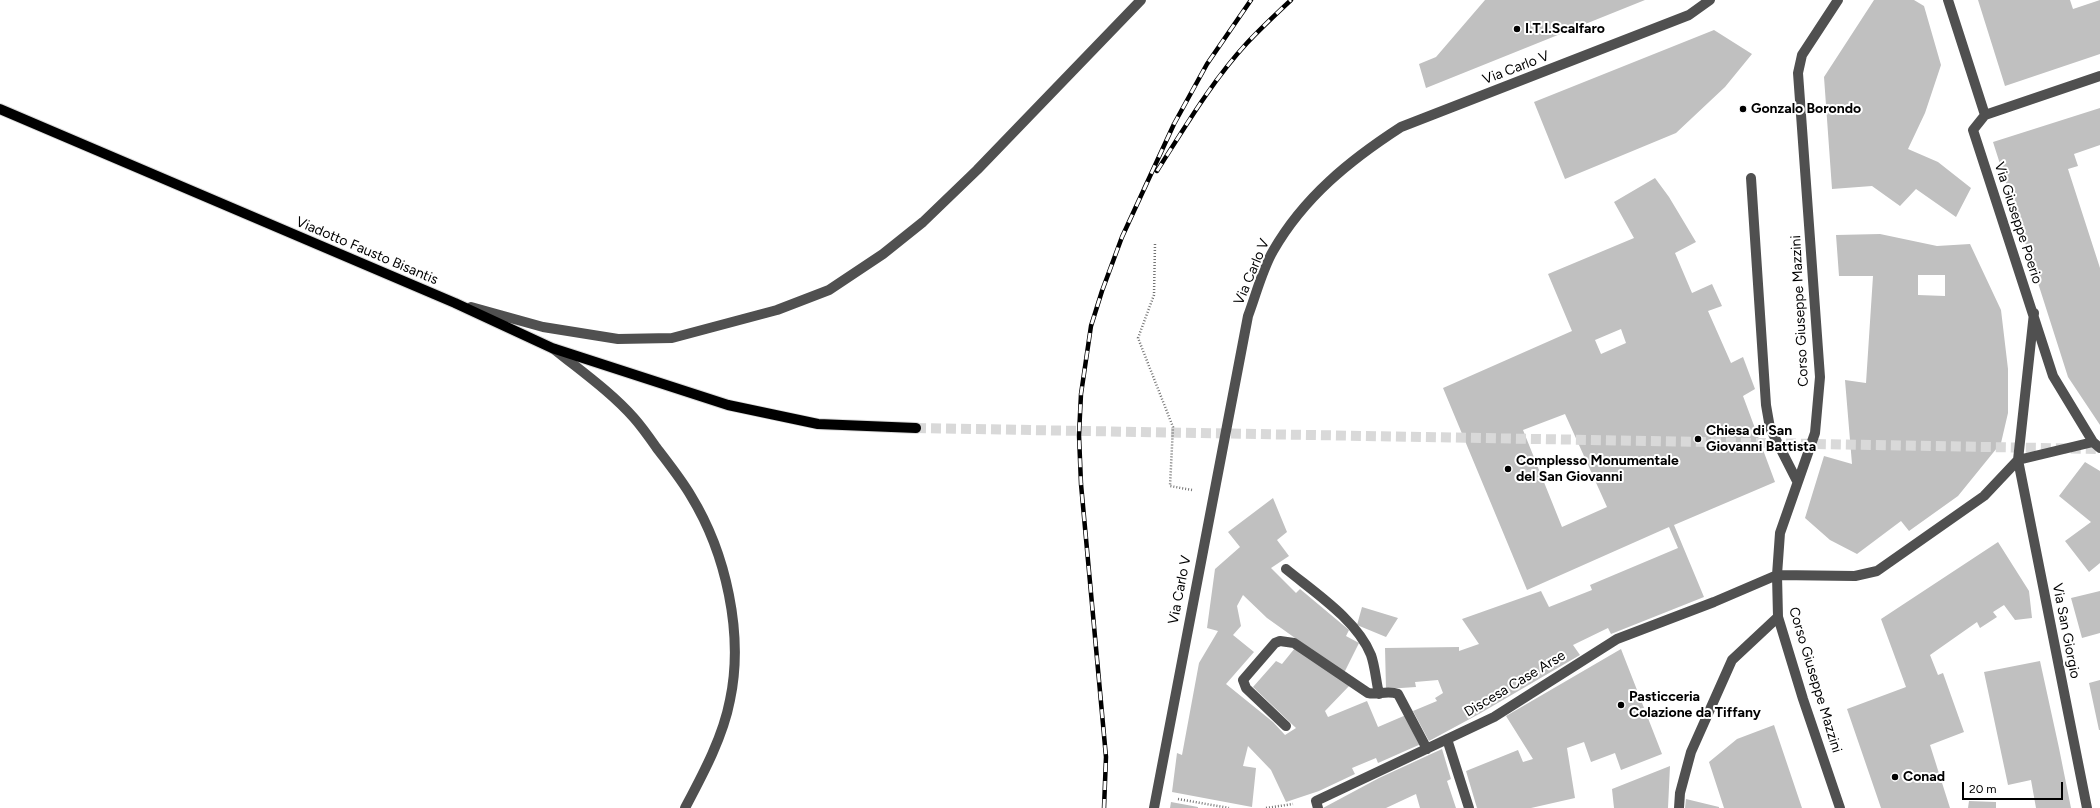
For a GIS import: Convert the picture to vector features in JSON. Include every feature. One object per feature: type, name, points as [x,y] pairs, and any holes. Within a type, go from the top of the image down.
[{"type":"main road","name":"Viadotto Fausto Bisantis","points":[[0,109],[455,303],[552,348],[728,405],[818,424],[916,428]]},
{"type":"street","points":[[455,303],[544,327],[618,339],[672,338],[777,310],[822,292],[883,254],[923,222],[977,170],[1141,0]]},
{"type":"street","name":"Via Carlo V","points":[[1154,808],[1248,316],[1273,252],[1298,214],[1329,181],[1364,152],[1402,127],[1689,15],[1710,0]]},
{"type":"street","name":"Corso Giuseppe Mazzini","points":[[1838,0],[1802,55],[1798,73],[1820,377],[1814,433],[1780,533],[1777,575],[1778,617],[1803,699],[1840,808]]},
{"type":"street","points":[[1948,0],[1985,115],[2100,76]]},
{"type":"street","name":"Via Giuseppe Poerio","points":[[1985,115],[1973,130],[2054,376],[2097,445]]},
{"type":"street","points":[[1751,178],[1766,405],[1770,428],[1797,481]]},
{"type":"street","name":"Via San Giorgio","points":[[2034,313],[2018,460],[2087,808]]},
{"type":"street","points":[[552,348],[634,418],[672,467],[692,496],[710,533],[725,578],[734,624],[734,662],[730,700],[718,738],[685,808]]},
{"type":"street","points":[[1777,575],[1855,576],[1877,570],[1984,496],[2018,460],[2097,445]]},
{"type":"street","points":[[1286,569],[1347,620],[1371,656],[1379,694]]},
{"type":"street","name":"Discesa Case Arse","points":[[1317,804],[1494,717],[1609,643],[1714,602],[1777,575]]},
{"type":"street","points":[[1679,808],[1680,793],[1691,752],[1732,660],[1778,617]]},
{"type":"street","points":[[1286,726],[1246,688],[1243,680],[1271,647],[1280,641],[1294,643],[1363,690],[1379,694],[1391,692],[1398,694],[1427,749]]},
{"type":"street","points":[[1447,739],[1468,808]]},
{"type":"path","points":[[1155,244],[1154,295],[1138,338],[1173,427],[1170,486],[1182,488]]},
{"type":"path","points":[[1176,798],[1230,808]]},
{"type":"path","points":[[1266,808],[1317,804]]},
{"type":"building","name":"I.T.I.Scalfaro","points":[[1485,0],[1645,0],[1426,88],[1419,64],[1436,57]]},
{"type":"building","points":[[1874,0],[1914,0],[1924,6],[1941,65],[1925,113],[1908,149],[1938,162],[1971,188],[1956,217],[1916,189],[1900,206],[1872,186],[1832,189],[1824,77]]},
{"type":"building","points":[[1978,0],[2070,0],[2073,9],[2100,0],[2100,54],[2005,86]]},
{"type":"building","points":[[1714,30],[1752,54],[1725,87],[1676,133],[1565,179],[1534,102]]},
{"type":"building","points":[[2100,108],[2100,145],[2074,154],[2078,166],[2068,169],[2100,268],[2100,425],[2068,377],[1993,142]]},
{"type":"building","points":[[1655,178],[1669,197],[1696,242],[1675,253],[1692,293],[1712,284],[1722,306],[1708,311],[1731,363],[1743,357],[1755,389],[1743,396],[1775,482],[1674,525],[1704,597],[1611,634],[1608,628],[1573,645],[1580,655],[1479,714],[1429,741],[1413,711],[1437,701],[1435,698],[1443,693],[1438,680],[1415,682],[1416,687],[1386,689],[1385,648],[1459,647],[1459,651],[1479,644],[1462,619],[1541,591],[1549,607],[1592,590],[1590,585],[1678,548],[1669,527],[1527,590],[1443,388],[1572,331],[1548,274],[1634,238],[1614,202]],"holes":[[[1621,329],[1626,343],[1601,354],[1595,340]],[[1565,414],[1607,507],[1562,527],[1523,430]]]},
{"type":"building","points":[[1880,234],[1937,246],[1970,244],[2001,310],[2008,369],[2008,413],[2001,443],[1958,496],[1909,531],[1901,521],[1857,554],[1830,540],[1805,518],[1824,456],[1852,464],[1845,380],[1866,383],[1873,276],[1839,276],[1836,235]],"holes":[[[1918,275],[1945,275],[1945,296],[1918,295]]]},
{"type":"building","points":[[2085,462],[2100,471],[2100,563],[2089,572],[2065,541],[2091,522],[2059,496]]},
{"type":"building","points":[[1273,498],[1287,532],[1277,540],[1289,556],[1271,568],[1296,593],[1300,589],[1349,630],[1346,636],[1359,643],[1344,673],[1267,618],[1243,595],[1237,606],[1241,626],[1233,635],[1254,652],[1226,684],[1273,722],[1285,735],[1296,728],[1253,687],[1276,661],[1282,664],[1295,648],[1351,684],[1325,711],[1328,717],[1367,701],[1378,727],[1406,715],[1421,744],[1378,763],[1376,758],[1352,768],[1355,774],[1319,791],[1286,802],[1271,770],[1248,746],[1243,766],[1256,768],[1252,807],[1172,792],[1177,753],[1182,755],[1199,663],[1218,631],[1207,628],[1215,569],[1240,547],[1228,532]]},
{"type":"building","points":[[1998,542],[2029,591],[2032,618],[2015,620],[2004,605],[1993,612],[1997,617],[1980,628],[1977,622],[1930,655],[1938,675],[1943,673],[1964,732],[1930,745],[1950,808],[1881,808],[1847,709],[1906,687],[1881,619]]},
{"type":"building","points":[[2100,591],[2100,633],[2082,638],[2071,598]]},
{"type":"building","points":[[1362,607],[1398,618],[1386,637],[1357,625]]},
{"type":"building","points":[[1621,649],[1662,754],[1621,770],[1615,753],[1591,762],[1584,742],[1567,748],[1575,798],[1531,808],[1477,808],[1466,771],[1518,750],[1523,762],[1533,759],[1506,716]]},
{"type":"building","points":[[2040,661],[2071,808],[2036,808],[2031,780],[2008,785],[1984,672]]},
{"type":"building","points":[[2100,680],[2100,730],[2099,730],[2089,683]]},
{"type":"building","points":[[1774,725],[1802,808],[1724,808],[1709,762],[1737,739]]},
{"type":"building","points":[[1442,749],[1451,779],[1447,781],[1456,808],[1420,808],[1416,794],[1386,808],[1323,808],[1379,778]]},
{"type":"building","points":[[1670,766],[1668,808],[1614,808],[1612,789]]},
{"type":"building","points":[[1686,799],[1719,807],[1719,808],[1685,808]]},
{"type":"building","points":[[1969,801],[1996,802],[1996,808],[1968,808]]},
{"type":"building","points":[[1171,802],[1198,807],[1198,808],[1170,808]]},
{"type":"tunnel","points":[[916,428],[2100,449]]},
{"type":"railway","points":[[1104,808],[1106,757],[1081,484],[1079,435],[1081,394],[1091,326],[1122,237],[1174,124],[1207,64],[1251,0]]},
{"type":"railway","points":[[1157,171],[1199,105],[1222,73],[1263,26],[1291,0]]},
{"type":"place","name":"I.T.I.Scalfaro","points":[[1517,29]]},
{"type":"place","name":"Gonzalo Borondo","points":[[1743,109]]},
{"type":"place","name":"Chiesa di San Giovanni Battista","points":[[1698,439]]},
{"type":"place","name":"Complesso Monumentale del San Giovanni","points":[[1508,469]]},
{"type":"place","name":"Pasticceria Colazione da Tiffany","points":[[1621,705]]},
{"type":"place","name":"Conad","points":[[1895,777]]}]
